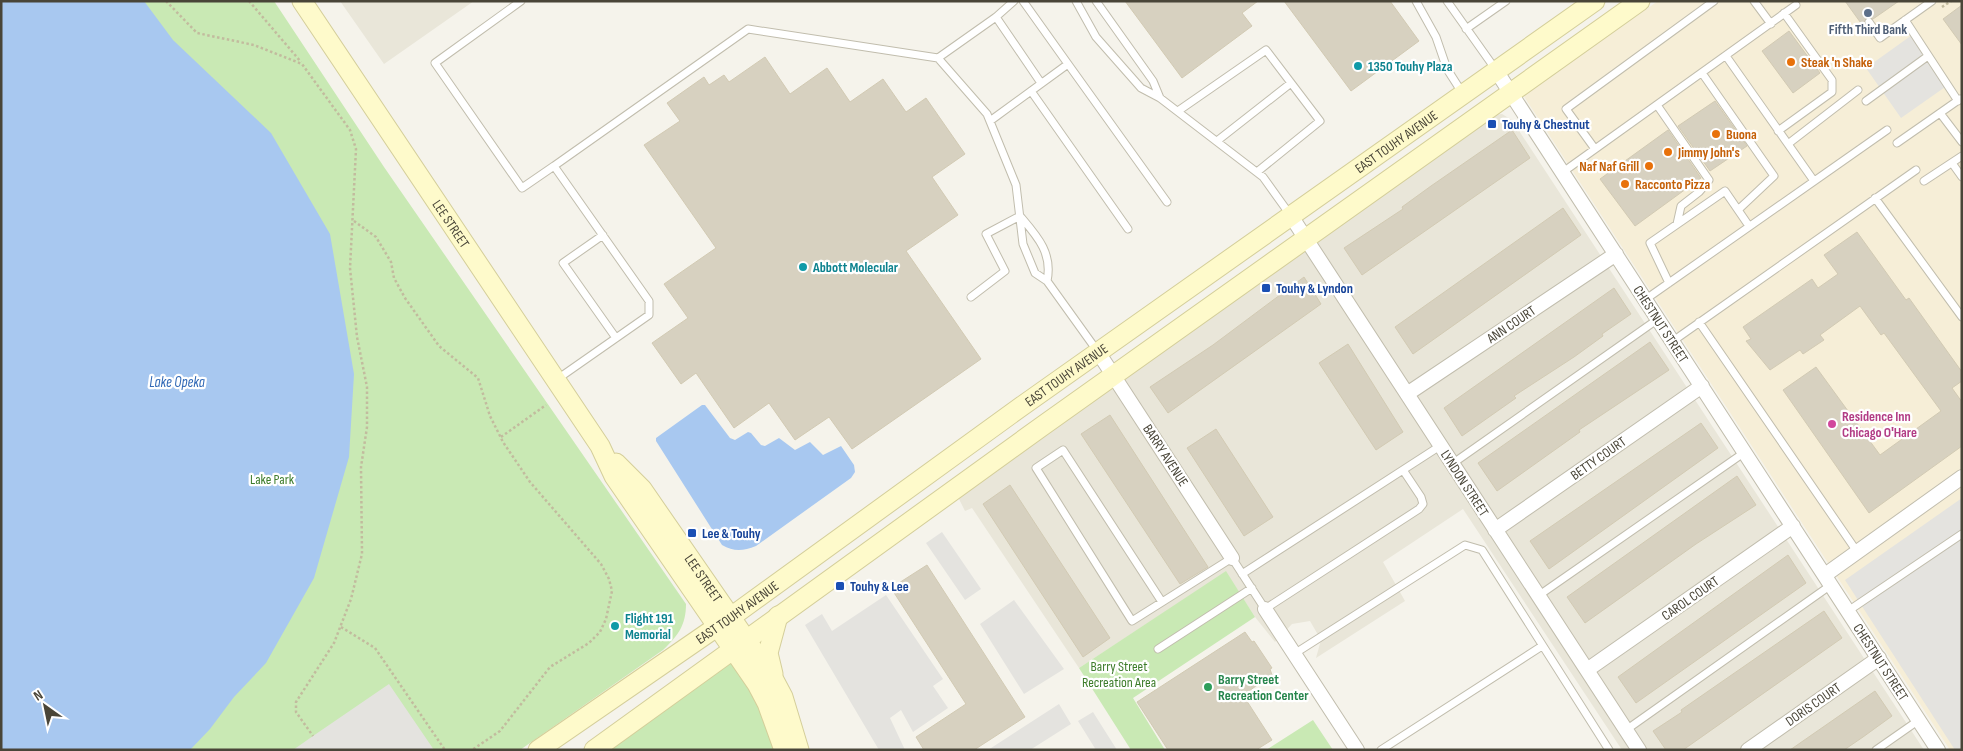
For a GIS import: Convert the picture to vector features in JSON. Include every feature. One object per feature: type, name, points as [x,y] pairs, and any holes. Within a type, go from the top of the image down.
[{"type":"main road","name":"LEE STREET","points":[[302,1],[600,446],[642,489],[739,644],[767,704],[784,750]]},
{"type":"main road","name":"EAST TOUHY AVENUE","points":[[538,750],[724,622],[1098,352],[1464,96],[1595,1]]},
{"type":"main road","name":"EAST TOUHY AVENUE","points":[[594,750],[778,616],[1640,1]]},
{"type":"main road","points":[[774,680],[768,653],[778,616]]},
{"type":"main road","name":"LEE STREET","points":[[739,644],[774,680],[783,697],[799,750]]},
{"type":"street","name":"CHESTNUT STREET","points":[[1497,72],[1938,750]]},
{"type":"street","name":"LYNDON STREET","points":[[1291,216],[1638,750]]},
{"type":"street","name":"ANN COURT","points":[[1407,394],[1616,254]]},
{"type":"street","name":"BARRY AVENUE","points":[[1098,352],[1232,558]]},
{"type":"street","name":"BETTY COURT","points":[[1495,530],[1702,386]]},
{"type":"street","points":[[1828,580],[1858,553],[1962,477]]},
{"type":"street","name":"CAROL COURT","points":[[1587,670],[1793,526]]},
{"type":"street","points":[[1265,609],[1357,750]]},
{"type":"street","name":"DORIS COURT","points":[[1748,750],[1879,658]]},
{"type":"lane","points":[[521,1],[435,63],[522,188],[748,29],[938,58],[987,114],[1016,185],[1023,244],[1035,273],[1047,281],[1098,352]]},
{"type":"lane","points":[[938,58],[996,17],[1014,1]]},
{"type":"lane","points":[[1023,1],[1167,202]]},
{"type":"lane","points":[[1076,1],[1096,37],[1141,88],[1160,98],[1178,111],[1263,177],[1291,216]]},
{"type":"lane","points":[[1096,1],[1153,82],[1160,98]]},
{"type":"lane","points":[[1416,1],[1436,37],[1447,69],[1464,96]]},
{"type":"lane","points":[[1447,1],[1497,72]]},
{"type":"lane","points":[[1466,29],[1506,1]]},
{"type":"lane","points":[[1595,149],[1566,109],[1714,1]]},
{"type":"lane","points":[[1754,1],[1771,24]]},
{"type":"lane","points":[[1869,22],[1880,38],[1932,1]]},
{"type":"lane","points":[[1563,172],[1796,5]]},
{"type":"lane","points":[[1778,131],[1832,92],[1832,80],[1784,13]]},
{"type":"lane","points":[[996,17],[1041,83]]},
{"type":"lane","points":[[1897,143],[1960,100],[1905,20]]},
{"type":"lane","points":[[1178,111],[1266,50],[1320,120],[1257,172]]},
{"type":"lane","points":[[1726,56],[1814,181]]},
{"type":"lane","points":[[1866,101],[1928,56]]},
{"type":"lane","points":[[990,121],[1068,64]]},
{"type":"lane","points":[[1702,73],[1774,176],[1739,209]]},
{"type":"lane","points":[[1217,141],[1291,83]]},
{"type":"lane","points":[[1788,144],[1858,90]]},
{"type":"lane","points":[[1031,91],[1128,229]]},
{"type":"lane","points":[[1657,105],[1709,180],[1699,192],[1680,206],[1677,224]]},
{"type":"lane","points":[[1940,113],[1962,142]]},
{"type":"lane","points":[[1646,299],[1887,130]]},
{"type":"lane","points":[[1924,181],[1962,156]]},
{"type":"lane","points":[[1952,163],[1962,177]]},
{"type":"lane","points":[[554,166],[649,301],[649,315],[556,380]]},
{"type":"lane","points":[[1673,341],[1916,170]]},
{"type":"lane","points":[[1669,283],[1650,243],[1724,191],[1739,209],[1749,226]]},
{"type":"lane","points":[[1875,198],[1962,317]]},
{"type":"lane","points":[[1020,216],[1043,244],[1050,267],[1047,281]]},
{"type":"lane","points":[[971,297],[1005,271],[986,234],[1020,216]]},
{"type":"lane","points":[[603,235],[563,263],[616,338]]},
{"type":"lane","points":[[1452,464],[1658,319]]},
{"type":"lane","points":[[1700,322],[1858,553]]},
{"type":"lane","points":[[1242,574],[1440,446]]},
{"type":"lane","points":[[1162,602],[1063,450],[1036,468],[1132,621],[1232,558],[1265,609],[1419,509],[1423,504],[1421,497],[1402,470]]},
{"type":"lane","points":[[1538,596],[1744,452]]},
{"type":"lane","points":[[1848,611],[1962,534]]},
{"type":"lane","points":[[1294,654],[1465,545],[1482,550],[1609,750]]},
{"type":"lane","points":[[1626,730],[1828,580]]},
{"type":"lane","points":[[1158,649],[1252,588]]},
{"type":"lane","points":[[1381,750],[1542,646]]},
{"type":"lane","points":[[1876,750],[1919,720]]},
{"type":"path","points":[[166,1],[198,33],[254,45],[302,64]]},
{"type":"path","points":[[249,1],[302,64],[350,130],[356,148],[354,221],[350,268],[357,337],[367,387],[367,427],[362,467],[362,554],[351,598],[334,643],[296,702],[296,712],[313,736]]},
{"type":"path","points":[[354,221],[376,238],[391,262],[394,278],[405,298],[439,346],[478,378],[490,416],[501,437],[530,482],[601,564],[609,579],[612,591],[606,619],[600,632],[590,642],[550,667],[500,731],[472,750]]},
{"type":"path","points":[[501,437],[546,405]]},
{"type":"path","points":[[341,626],[375,648],[445,750]]},
{"type":"shaded area","points":[[340,1],[474,1],[384,64]]},
{"type":"shaded area","points":[[1658,1],[1962,1],[1962,750],[1950,750],[1523,95]]},
{"type":"shaded area","points":[[1912,35],[1948,85],[1901,118],[1866,68]]},
{"type":"shaded area","points":[[1502,114],[1512,120],[1924,750],[1622,750],[1463,509],[1383,562],[1405,601],[1316,658],[1321,640],[1310,621],[1292,624],[1275,642],[1255,617],[1226,572],[1079,668],[972,508],[965,511],[958,497],[1493,115]]},
{"type":"shaded area","points":[[1962,498],[1962,750],[1955,750],[1845,580]]},
{"type":"shaded area","points":[[942,532],[981,589],[965,600],[926,543]]},
{"type":"shaded area","points":[[886,595],[943,679],[933,686],[948,708],[913,732],[901,710],[890,718],[905,750],[879,750],[805,625],[822,614],[832,631]]},
{"type":"shaded area","points":[[1014,600],[1064,669],[1024,694],[980,624]]},
{"type":"shaded area","points":[[389,684],[434,750],[293,750],[313,736]]},
{"type":"shaded area","points":[[1059,704],[1071,724],[1030,750],[988,750]]},
{"type":"shaded area","points":[[1093,712],[1117,750],[1096,750],[1078,721]]},
{"type":"green space","name":"Lake Park","points":[[1,1],[274,1],[384,167],[686,604],[683,624],[677,635],[668,645],[520,750],[1,750]]},
{"type":"green space","name":"Barry Street Recreation Area","points":[[1226,571],[1255,617],[1133,698],[1165,750],[1131,750],[1079,668]]},
{"type":"green space","points":[[730,660],[755,696],[776,750],[605,750]]},
{"type":"green space","points":[[1313,720],[1333,750],[1266,750]]},
{"type":"water","name":"Lake Opeka","points":[[1,1],[144,1],[173,40],[271,133],[330,234],[354,374],[349,457],[314,578],[266,663],[234,697],[210,729],[190,750],[1,750]]},
{"type":"water","points":[[702,405],[705,405],[730,438],[735,440],[748,432],[761,445],[765,446],[779,438],[795,450],[810,442],[823,455],[841,446],[854,465],[855,472],[851,478],[756,546],[739,550],[726,547],[722,545],[656,441],[656,438]]},
{"type":"building","points":[[1125,1],[1258,1],[1242,13],[1252,26],[1182,78]]},
{"type":"building","name":"1350 Touhy Plaza","points":[[1284,1],[1390,1],[1419,41],[1351,91]]},
{"type":"building","name":"Fifth Third Bank","points":[[1845,1],[1899,1],[1873,19],[1866,18],[1863,26]]},
{"type":"building","points":[[1962,5],[1962,45],[1943,19]]},
{"type":"building","name":"Steak 'n Shake","points":[[1789,31],[1820,73],[1793,93],[1762,51]]},
{"type":"building","name":"Abbott Molecular","points":[[765,57],[790,94],[827,68],[850,102],[883,79],[906,112],[926,98],[965,154],[932,177],[958,215],[906,251],[981,359],[852,449],[829,417],[795,440],[769,403],[734,428],[696,373],[681,384],[652,343],[688,318],[664,284],[716,248],[644,145],[680,121],[667,103],[704,77],[709,85],[724,75],[729,82]]},
{"type":"building","name":"Buona","points":[[1715,101],[1747,146],[1710,171],[1678,126]]},
{"type":"building","points":[[1512,130],[1530,158],[1362,275],[1344,248],[1403,209],[1402,207]]},
{"type":"building","points":[[1668,130],[1701,178],[1635,226],[1600,179]]},
{"type":"building","points":[[1563,208],[1581,235],[1413,354],[1395,327]]},
{"type":"building","points":[[1857,232],[1906,300],[1909,298],[1962,372],[1962,381],[1952,388],[1962,402],[1962,446],[1869,513],[1783,390],[1816,367],[1880,455],[1941,411],[1884,333],[1881,335],[1860,306],[1820,335],[1824,340],[1803,354],[1800,350],[1770,370],[1746,341],[1751,339],[1743,327],[1812,279],[1818,288],[1838,274],[1824,255]]},
{"type":"building","points":[[1304,277],[1321,304],[1168,413],[1150,387],[1213,345]]},
{"type":"building","points":[[1614,288],[1631,314],[1574,357],[1514,396],[1516,398],[1462,436],[1444,408]]},
{"type":"building","points":[[1650,342],[1669,370],[1579,430],[1580,432],[1497,491],[1478,463]]},
{"type":"building","points":[[1348,344],[1403,432],[1376,450],[1319,363]]},
{"type":"building","points":[[1110,415],[1208,567],[1180,584],[1081,434]]},
{"type":"building","points":[[1701,423],[1718,448],[1549,569],[1530,541]]},
{"type":"building","points":[[1216,429],[1273,517],[1244,536],[1187,448]]},
{"type":"building","points":[[1737,476],[1756,505],[1696,544],[1585,623],[1567,597]]},
{"type":"building","points":[[1010,485],[1110,638],[1083,657],[983,504]]},
{"type":"building","points":[[1788,555],[1806,583],[1636,703],[1618,677]]},
{"type":"building","points":[[927,565],[1025,717],[974,750],[924,750],[916,737],[966,704],[891,588]]},
{"type":"building","points":[[1824,611],[1842,638],[1683,750],[1666,750],[1653,731]]},
{"type":"building","name":"Barry Street Recreation Center","points":[[1245,632],[1252,642],[1254,641],[1272,668],[1270,669],[1272,675],[1243,695],[1272,740],[1256,750],[1168,750],[1137,702]]},
{"type":"building","points":[[1875,691],[1892,716],[1863,737],[1844,750],[1790,750]]},
{"type":"place","name":"Fifth Third Bank","points":[[1868,13]]},
{"type":"place","name":"Steak 'n Shake","points":[[1791,62]]},
{"type":"place","name":"1350 Touhy Plaza","points":[[1358,66]]},
{"type":"place","name":"Touhy & Chestnut","points":[[1492,124]]},
{"type":"place","name":"Buona","points":[[1716,134]]},
{"type":"place","name":"Jimmy John's","points":[[1668,152]]},
{"type":"place","name":"Naf Naf Grill","points":[[1649,166]]},
{"type":"place","name":"Racconto Pizza","points":[[1625,184]]},
{"type":"place","name":"Abbott Molecular","points":[[803,267]]},
{"type":"place","name":"Touhy & Lyndon","points":[[1266,288]]},
{"type":"place","name":"Residence Inn Chicago O'Hare","points":[[1832,424]]},
{"type":"place","name":"Lee & Touhy","points":[[692,533]]},
{"type":"place","name":"Touhy & Lee","points":[[840,586]]},
{"type":"place","name":"Flight 191 Memorial","points":[[615,626]]},
{"type":"place","name":"Barry Street Recreation Center","points":[[1208,687]]}]
